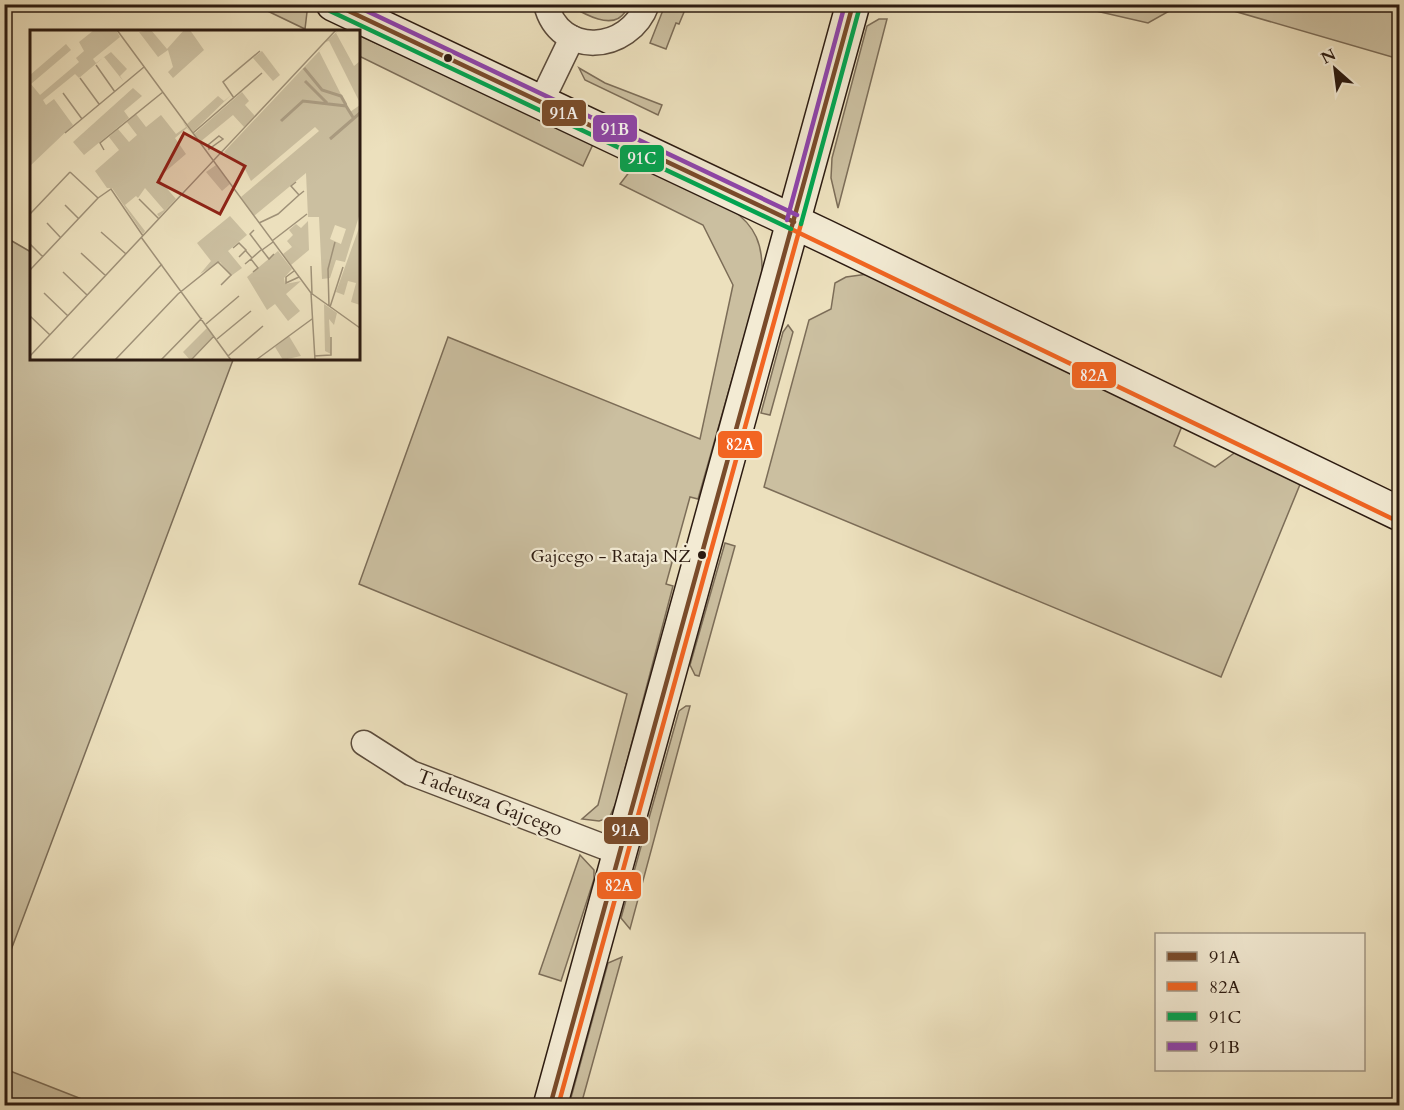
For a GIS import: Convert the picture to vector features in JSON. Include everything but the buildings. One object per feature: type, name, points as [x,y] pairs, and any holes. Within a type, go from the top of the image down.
[{"type":"street","points":[[333,4],[794,222],[1400,514]]},
{"type":"street","points":[[550,1106],[853,4]]},
{"type":"lane","points":[[546,4],[554,22],[572,38],[589,43],[604,43],[620,38],[639,22],[647,4]]},
{"type":"lane","points":[[541,102],[572,38]]},
{"type":"lane","name":"Tadeusza Gajcego","points":[[364,743],[411,772],[620,853]]},
{"type":"shaded area","points":[[255,5],[292,5],[307,12],[305,29]]},
{"type":"shaded area","points":[[569,5],[607,5],[625,12],[620,18],[606,21]]},
{"type":"shaded area","points":[[665,5],[687,5],[679,24],[676,23],[666,49],[650,43]]},
{"type":"shaded area","points":[[1070,5],[1180,5],[1148,23]]},
{"type":"shaded area","points":[[1213,5],[1399,5],[1399,59]]},
{"type":"shaded area","points":[[879,19],[887,19],[838,208],[831,178],[832,158],[867,26]]},
{"type":"shaded area","points":[[360,36],[594,142],[583,166],[360,56]]},
{"type":"shaded area","points":[[579,68],[605,83],[662,105],[658,115],[585,80]]},
{"type":"shaded area","points":[[637,162],[740,215],[752,229],[759,245],[762,274],[698,499],[690,497],[666,584],[673,586],[616,803],[609,818],[599,821],[582,819],[598,805],[627,694],[359,584],[448,337],[700,439],[733,285],[703,225],[620,184]]},
{"type":"shaded area","points":[[5,237],[30,251],[30,360],[233,360],[5,966]]},
{"type":"shaded area","points":[[868,274],[1182,426],[1174,446],[1215,467],[1237,451],[1301,482],[1221,677],[764,487],[809,320],[831,309],[835,283],[846,277]]},
{"type":"shaded area","points":[[788,325],[793,332],[770,415],[761,413],[783,332]]},
{"type":"shaded area","points":[[725,543],[735,546],[699,676],[695,675],[690,665]]},
{"type":"shaded area","points":[[690,706],[630,929],[621,918],[679,711]]},
{"type":"shaded area","points":[[580,855],[594,870],[594,879],[561,981],[539,974]]},
{"type":"shaded area","points":[[622,957],[581,1105],[569,1105],[608,963]]},
{"type":"shaded area","points":[[5,1069],[97,1105],[5,1105]]},
{"type":"transit line","name":"91A","points":[[334,4],[794,222]]},
{"type":"transit line","name":"91B","points":[[352,4],[797,215]]},
{"type":"transit line","name":"91B","points":[[787,220],[845,4]]},
{"type":"transit line","name":"91A","points":[[550,1106],[853,4]]},
{"type":"transit line","name":"91C","points":[[801,224],[860,6]]},
{"type":"transit line","name":"91C","points":[[330,11],[791,229]]},
{"type":"transit line","name":"82A","points":[[558,1106],[801,224]]},
{"type":"transit line","name":"82A","points":[[791,229],[1397,521]]},
{"type":"place","name":"Gajcego - Rataja NŻ","points":[[702,555]]}]
